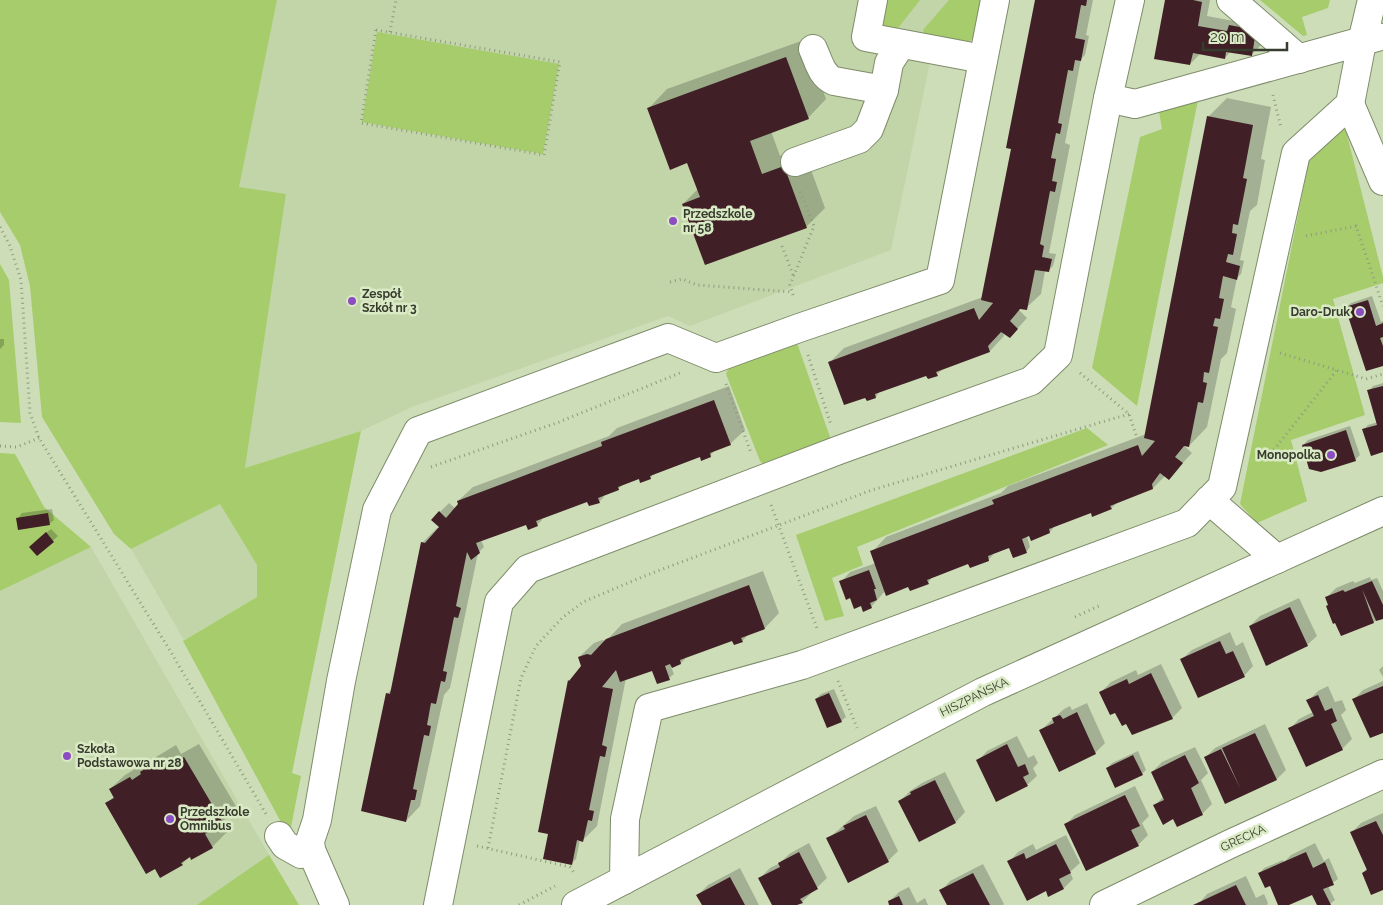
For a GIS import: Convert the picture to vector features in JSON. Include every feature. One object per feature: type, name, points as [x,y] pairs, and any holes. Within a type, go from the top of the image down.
[{"type":"street","points":[[874,0],[866,37],[983,59]]},
{"type":"street","points":[[335,905],[311,850],[310,841],[317,820],[341,681],[377,510],[418,431],[668,338],[716,358],[940,280],[995,0]]},
{"type":"street","points":[[438,905],[499,602],[528,569],[839,450],[1031,381],[1058,355],[1108,98],[1130,0]]},
{"type":"street","points":[[1231,0],[1299,59]]},
{"type":"street","points":[[624,880],[625,819],[649,708],[802,665],[1187,523],[1222,487],[1296,153],[1350,104],[1372,39],[1372,0]]},
{"type":"street","points":[[1108,98],[1135,104],[1372,39]]},
{"type":"street","points":[[795,162],[859,139],[869,129],[884,90],[890,63],[901,44]]},
{"type":"street","points":[[814,49],[823,74],[827,78],[884,90]]},
{"type":"street","points":[[1350,104],[1383,181]]},
{"type":"street","points":[[1209,500],[1277,559]]},
{"type":"street","name":"HISZPAŃSKA","points":[[576,905],[983,692],[1383,511]]},
{"type":"street","name":"GRECKA","points":[[1104,905],[1230,844],[1383,774]]},
{"type":"street","points":[[279,836],[285,845],[301,854],[311,850]]},
{"type":"path","points":[[390,32],[396,0]]},
{"type":"path","points":[[376,30],[390,32],[560,62],[544,156],[361,123],[376,30]]},
{"type":"path","points":[[1266,68],[1285,144],[1294,160]]},
{"type":"path","points":[[1276,242],[1356,226],[1383,306]]},
{"type":"path","points":[[0,227],[10,246],[21,280],[30,413],[39,438],[162,637],[279,836]]},
{"type":"path","points":[[782,246],[794,276]]},
{"type":"path","points":[[670,282],[682,279],[697,285],[792,292]]},
{"type":"path","points":[[799,328],[839,450]]},
{"type":"path","points":[[1253,345],[1366,379],[1383,374]]},
{"type":"path","points":[[1058,355],[1129,414],[1136,435]]},
{"type":"path","points":[[393,481],[559,422],[716,358],[828,656],[859,732]]},
{"type":"path","points":[[1230,450],[1269,456],[1337,370]]},
{"type":"path","points":[[488,848],[521,678],[536,646],[562,618],[583,602],[647,575],[872,490],[1129,414]]},
{"type":"path","points":[[0,446],[17,447],[39,438]]},
{"type":"path","points":[[567,880],[575,875]]},
{"type":"path","points":[[519,905],[559,884]]},
{"type":"shaded area","points":[[277,0],[977,0],[930,62],[891,250],[690,326],[668,316],[412,407],[361,431],[245,468],[286,195],[239,187]]},
{"type":"shaded area","points":[[220,504],[257,565],[258,596],[184,640],[131,549]]},
{"type":"shaded area","name":"Szkoła Podstawowa nr 28","points":[[91,547],[299,905],[0,905],[0,591]]},
{"type":"green space","points":[[0,0],[277,0],[239,187],[286,194],[245,468],[361,431],[292,773],[301,776],[289,837],[183,641],[257,597],[257,565],[220,504],[131,549],[114,534],[42,417],[30,286],[20,245],[0,212]]},
{"type":"green space","points":[[884,0],[920,0],[895,32],[877,29]]},
{"type":"green space","points":[[949,0],[983,0],[977,35],[964,46],[926,37],[923,30]]},
{"type":"green space","points":[[1260,0],[1330,0],[1328,8],[1302,17],[1307,35],[1303,36]]},
{"type":"green space","points":[[377,32],[559,64],[543,154],[362,122]]},
{"type":"green space","points":[[1198,100],[1137,406],[1092,368],[1140,137],[1162,129],[1159,112]]},
{"type":"green space","points":[[1345,127],[1383,277],[1383,283],[1333,299],[1365,415],[1291,440],[1307,501],[1257,523],[1240,504],[1309,161]]},
{"type":"green space","points":[[0,264],[9,280],[21,423],[0,422]]},
{"type":"green space","points":[[796,340],[830,437],[828,442],[765,466],[760,461],[726,374],[730,365]]},
{"type":"green space","points":[[1087,428],[1108,445],[857,547],[863,565],[832,578],[844,616],[825,621],[796,535]]},
{"type":"green space","points":[[0,453],[15,454],[44,507],[91,547],[0,591]]},
{"type":"green space","points":[[269,855],[299,905],[197,905]]},
{"type":"building","points":[[1035,0],[1087,0],[1086,6],[1081,5],[1075,38],[1085,40],[1081,61],[1075,60],[1073,71],[1068,70],[1058,123],[1062,124],[1060,134],[1056,133],[1051,158],[1056,159],[1052,181],[1057,182],[1055,192],[1050,191],[1040,244],[1044,246],[1042,257],[1052,259],[1049,272],[1035,270],[1027,310],[1020,309],[1010,321],[1018,329],[1010,338],[1001,332],[988,346],[990,352],[936,372],[938,376],[928,379],[926,376],[875,394],[876,398],[867,401],[865,398],[844,405],[828,362],[974,308],[979,320],[993,303],[981,300],[1011,149],[1006,148]]},
{"type":"building","points":[[1165,0],[1193,0],[1202,2],[1198,26],[1227,31],[1229,25],[1256,30],[1252,56],[1226,52],[1225,59],[1193,53],[1190,65],[1154,59]]},
{"type":"building","points":[[786,57],[809,119],[750,141],[762,174],[784,166],[807,228],[705,265],[682,204],[700,197],[687,163],[670,170],[647,108]]},
{"type":"building","points":[[1207,116],[1253,125],[1243,178],[1247,179],[1238,225],[1233,224],[1232,233],[1237,234],[1233,255],[1228,254],[1226,262],[1240,266],[1237,280],[1223,276],[1219,298],[1224,299],[1220,319],[1215,318],[1213,326],[1218,327],[1209,373],[1204,372],[1203,382],[1207,383],[1203,403],[1198,402],[1189,447],[1184,446],[1175,457],[1183,463],[1169,480],[1160,473],[1152,484],[1153,489],[1110,506],[1112,509],[1092,517],[1091,513],[1049,529],[1050,533],[1031,541],[1029,536],[1022,539],[1027,553],[1013,558],[1009,548],[988,556],[989,561],[970,568],[968,564],[927,580],[929,584],[910,591],[908,587],[886,596],[870,551],[994,504],[992,500],[1138,445],[1142,456],[1155,441],[1144,438]]},
{"type":"building","points":[[1368,300],[1376,326],[1383,323],[1383,337],[1380,338],[1383,346],[1383,366],[1366,371],[1345,307]]},
{"type":"building","points":[[1383,386],[1383,452],[1371,456],[1362,429],[1377,425],[1367,390]]},
{"type":"building","points":[[714,400],[731,445],[710,453],[711,457],[701,461],[700,457],[650,476],[651,479],[640,483],[639,479],[618,487],[619,490],[598,498],[600,503],[589,506],[587,502],[536,521],[538,526],[528,530],[526,525],[476,543],[480,553],[471,560],[467,552],[456,606],[461,608],[458,618],[454,617],[443,671],[447,672],[445,682],[441,681],[436,704],[431,703],[427,725],[431,726],[429,736],[424,735],[413,789],[417,790],[415,800],[411,800],[406,822],[361,811],[386,693],[390,694],[421,542],[425,543],[439,527],[431,520],[439,511],[446,518],[458,504],[457,501],[602,446],[601,442]]},
{"type":"building","points":[[1346,430],[1356,461],[1321,472],[1309,469],[1302,445]]},
{"type":"building","points":[[48,513],[50,525],[18,530],[16,518]]},
{"type":"building","points":[[46,532],[54,542],[37,556],[29,547]]},
{"type":"building","points":[[869,570],[876,589],[874,589],[877,600],[870,603],[872,608],[863,612],[861,606],[854,609],[850,598],[846,600],[839,581]]},
{"type":"building","points":[[1372,581],[1383,605],[1383,619],[1376,621],[1362,589],[1374,623],[1341,636],[1335,623],[1333,624],[1326,606],[1328,605],[1325,597],[1343,590],[1345,592]]},
{"type":"building","points":[[749,585],[765,629],[741,638],[743,642],[734,645],[732,641],[680,660],[681,664],[672,668],[670,664],[665,666],[670,680],[657,684],[652,671],[620,682],[616,670],[602,687],[613,689],[602,745],[607,747],[605,757],[600,756],[589,810],[594,811],[592,821],[588,820],[583,842],[577,840],[572,865],[543,859],[548,834],[538,832],[568,680],[581,666],[578,657],[587,654],[591,655],[606,639]]},
{"type":"building","points":[[1290,607],[1308,646],[1266,666],[1249,626]]},
{"type":"building","points":[[1220,641],[1226,654],[1233,651],[1245,677],[1198,698],[1180,659]]},
{"type":"building","points":[[1151,673],[1173,719],[1132,735],[1126,724],[1122,726],[1115,713],[1110,715],[1099,692],[1127,679],[1129,684]]},
{"type":"building","points":[[1383,686],[1383,733],[1370,738],[1352,699]]},
{"type":"building","points":[[829,693],[842,722],[827,728],[815,699]]},
{"type":"building","points":[[1318,695],[1325,711],[1332,708],[1337,721],[1331,724],[1343,750],[1306,767],[1288,728],[1314,716],[1306,700]]},
{"type":"building","points":[[1077,712],[1096,754],[1059,772],[1039,730],[1054,723],[1052,718],[1060,715],[1063,719]]},
{"type":"building","points":[[1255,733],[1277,780],[1225,804],[1204,757],[1221,749],[1241,790],[1222,748]]},
{"type":"building","points":[[1007,744],[1018,767],[1025,764],[1029,774],[1023,777],[1028,786],[996,802],[976,760]]},
{"type":"building","points":[[1133,755],[1143,775],[1115,788],[1106,768]]},
{"type":"building","points":[[1185,755],[1199,783],[1191,788],[1203,815],[1177,827],[1173,819],[1163,825],[1153,805],[1164,800],[1151,772]]},
{"type":"building","points":[[184,757],[223,823],[205,834],[213,848],[191,860],[190,857],[181,863],[183,865],[160,878],[155,869],[146,874],[105,803],[114,798],[109,789],[130,777],[132,780],[141,774],[140,772],[161,759],[167,768]]},
{"type":"building","points":[[935,780],[956,823],[919,842],[898,801],[911,794],[910,792]]},
{"type":"building","points":[[1125,795],[1140,826],[1131,830],[1139,846],[1086,871],[1064,824]]},
{"type":"building","points":[[866,815],[889,862],[848,883],[826,838],[845,829],[843,826]]},
{"type":"building","points":[[1376,821],[1383,835],[1383,890],[1371,895],[1362,873],[1367,870],[1350,832]]},
{"type":"building","points":[[1056,844],[1071,873],[1059,879],[1064,889],[1048,897],[1046,891],[1027,901],[1007,861],[1024,853],[1026,859]]},
{"type":"building","points":[[799,852],[818,889],[800,899],[803,903],[797,905],[772,905],[758,878],[780,867],[778,863]]},
{"type":"building","points":[[1306,852],[1313,868],[1325,862],[1334,885],[1323,889],[1331,905],[1317,905],[1312,895],[1289,905],[1278,905],[1270,886],[1265,888],[1258,873]]},
{"type":"building","points":[[973,873],[990,905],[947,905],[939,890]]},
{"type":"building","points":[[730,877],[745,905],[702,905],[696,895]]},
{"type":"building","points":[[1236,885],[1246,905],[1193,905]]},
{"type":"building","points":[[899,896],[903,905],[889,905],[888,901]]},
{"type":"place","name":"Przedszkole nr 58","points":[[673,221]]},
{"type":"place","name":"Zespół Szkół nr 3","points":[[352,301]]},
{"type":"place","name":"Daro-Druk","points":[[1360,312]]},
{"type":"place","name":"Monopolka","points":[[1331,455]]},
{"type":"place","name":"Szkoła Podstawowa nr 28","points":[[67,756]]},
{"type":"place","name":"Przedszkole Omnibus","points":[[170,819]]}]
